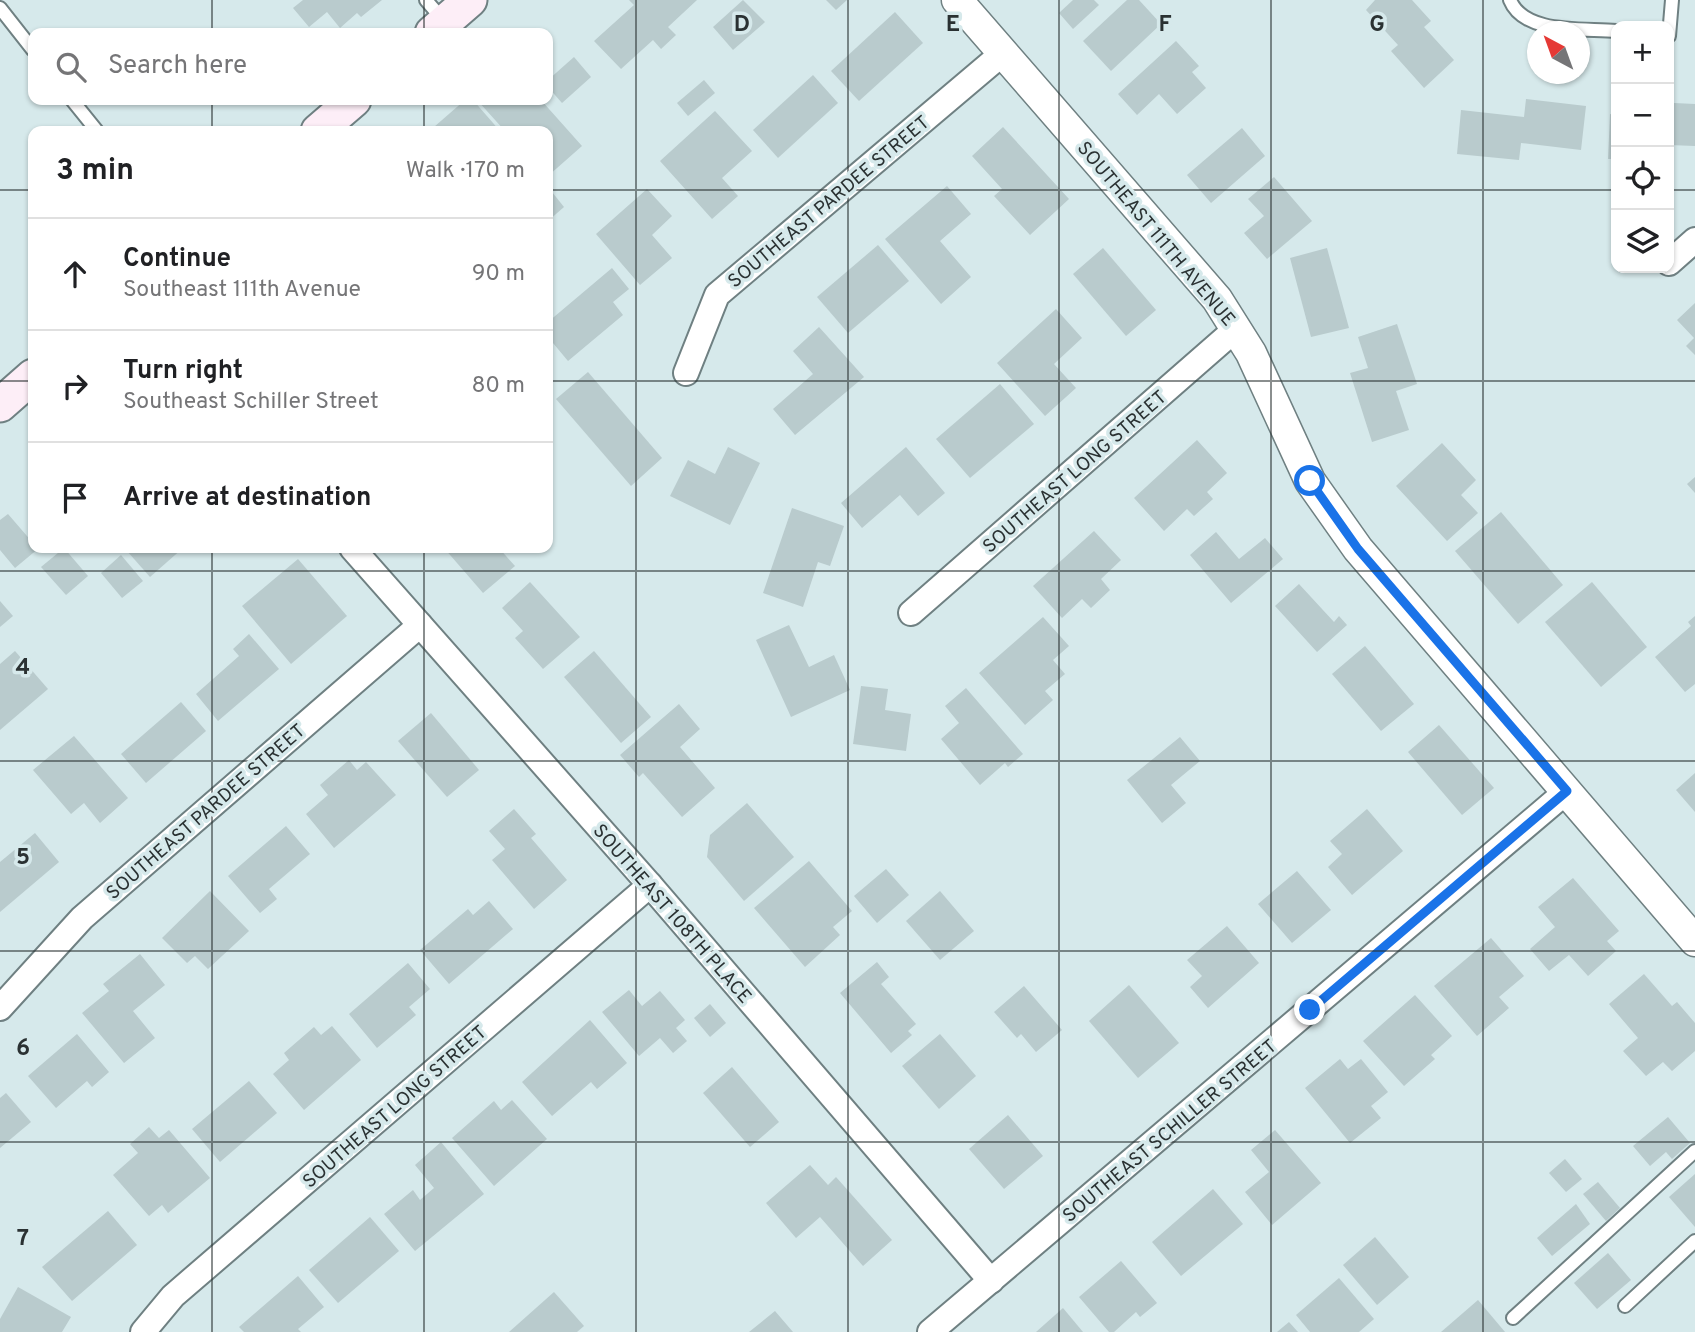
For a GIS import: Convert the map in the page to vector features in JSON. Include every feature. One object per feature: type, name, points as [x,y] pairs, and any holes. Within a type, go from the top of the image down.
[{"type":"main road","points":[[434,18],[470,0]]},
{"type":"main road","points":[[324,126],[348,105]]},
{"type":"main road","points":[[0,405],[28,380]]},
{"type":"street","name":"SOUTHEAST 111TH AVENUE","points":[[957,0],[1204,283],[1237,328],[1310,481],[1335,518],[1695,941]]},
{"type":"street","name":"SOUTHEAST PARDEE STREET","points":[[686,373],[716,295],[1003,53]]},
{"type":"street","points":[[1674,259],[1695,240]]},
{"type":"street","name":"SOUTHEAST LONG STREET","points":[[911,613],[1237,328]]},
{"type":"street","name":"SOUTHEAST 108TH PLACE","points":[[356,553],[650,885],[991,1282]]},
{"type":"street","name":"SOUTHEAST PARDEE STREET","points":[[0,1008],[82,918],[420,625]]},
{"type":"street","name":"SOUTHEAST SCHILLER STREET","points":[[930,1332],[1567,791]]},
{"type":"street","name":"SOUTHEAST LONG STREET","points":[[143,1332],[173,1296],[650,885]]},
{"type":"lane","points":[[1510,0],[1515,11],[1539,24],[1611,31]]},
{"type":"lane","points":[[1670,21],[1672,0]]},
{"type":"lane","points":[[0,8],[28,44]]},
{"type":"lane","points":[[76,105],[93,126]]},
{"type":"lane","points":[[1513,1318],[1695,1151]]},
{"type":"lane","points":[[1625,1307],[1695,1241]]},
{"type":"building","points":[[303,0],[382,0],[361,17],[357,13],[340,28],[327,12],[309,27],[293,8]]},
{"type":"building","points":[[629,0],[697,0],[668,27],[676,35],[661,49],[653,40],[621,69],[594,41],[634,5]]},
{"type":"building","points":[[743,0],[765,22],[733,50],[713,27]]},
{"type":"building","points":[[826,0],[847,0],[836,10]]},
{"type":"building","points":[[1073,0],[1094,0],[1099,5],[1073,29],[1059,13]]},
{"type":"building","points":[[1127,0],[1139,0],[1161,24],[1111,71],[1083,41]]},
{"type":"building","points":[[1375,0],[1412,0],[1431,21],[1424,27],[1454,60],[1424,88],[1391,51],[1398,45],[1366,10]]},
{"type":"building","points":[[895,12],[923,43],[859,101],[831,71]]},
{"type":"building","points":[[1176,41],[1199,66],[1192,72],[1206,88],[1177,114],[1159,94],[1137,115],[1118,94]]},
{"type":"building","points":[[574,57],[591,77],[562,103],[553,93],[553,76]]},
{"type":"building","points":[[813,75],[838,103],[778,158],[753,130]]},
{"type":"building","points":[[704,80],[715,93],[688,116],[677,103]]},
{"type":"building","points":[[1526,99],[1586,106],[1581,150],[1521,143],[1519,160],[1457,154],[1461,110],[1524,117]]},
{"type":"building","points":[[1674,103],[1695,104],[1695,146],[1674,145]]},
{"type":"building","points":[[459,105],[477,105],[496,126],[435,126]]},
{"type":"building","points":[[482,105],[545,105],[582,146],[553,172],[553,126],[500,126]]},
{"type":"building","points":[[715,111],[752,151],[722,178],[738,196],[712,219],[660,161]]},
{"type":"building","points":[[1610,114],[1611,159],[1608,159]]},
{"type":"building","points":[[1003,127],[1069,199],[1030,235],[994,196],[1002,189],[972,156]]},
{"type":"building","points":[[1242,128],[1265,156],[1211,203],[1187,175]]},
{"type":"building","points":[[1274,177],[1312,221],[1267,259],[1244,233],[1264,216],[1248,199]]},
{"type":"building","points":[[947,186],[971,214],[940,241],[971,277],[941,304],[885,239]]},
{"type":"building","points":[[647,189],[672,216],[652,235],[672,258],[640,285],[596,234]]},
{"type":"building","points":[[553,193],[564,207],[553,217]]},
{"type":"building","points":[[878,245],[909,281],[848,333],[817,297]]},
{"type":"building","points":[[1103,248],[1156,310],[1126,336],[1073,274]]},
{"type":"building","points":[[1327,248],[1349,328],[1311,337],[1290,258]]},
{"type":"building","points":[[612,268],[629,289],[613,302],[623,315],[568,361],[553,343],[553,318]]},
{"type":"building","points":[[1695,303],[1695,355],[1686,346],[1694,338],[1677,320]]},
{"type":"building","points":[[1056,309],[1082,338],[1054,364],[1076,388],[1045,416],[997,363]]},
{"type":"building","points":[[1397,324],[1417,384],[1396,391],[1409,430],[1372,442],[1350,373],[1368,368],[1358,337]]},
{"type":"building","points":[[819,327],[864,377],[795,435],[773,409],[813,374],[793,351]]},
{"type":"building","points":[[588,372],[662,458],[631,486],[556,399]]},
{"type":"building","points":[[1000,384],[1034,424],[970,478],[936,439]]},
{"type":"building","points":[[1197,440],[1227,473],[1207,492],[1213,499],[1194,516],[1187,509],[1164,531],[1134,498]]},
{"type":"building","points":[[1442,443],[1476,480],[1461,495],[1478,513],[1447,541],[1396,486]]},
{"type":"building","points":[[728,447],[760,463],[730,525],[670,496],[688,460],[715,474]]},
{"type":"building","points":[[906,447],[945,493],[918,516],[900,495],[862,528],[841,503]]},
{"type":"building","points":[[1695,477],[1695,493],[1687,484]]},
{"type":"building","points":[[792,508],[844,526],[830,566],[818,562],[803,607],[763,593]]},
{"type":"building","points":[[1501,512],[1563,585],[1518,624],[1455,551]]},
{"type":"building","points":[[8,514],[28,537],[28,553],[33,553],[15,568],[0,550],[0,520]]},
{"type":"building","points":[[1094,531],[1121,560],[1101,579],[1110,590],[1091,608],[1082,599],[1062,618],[1033,586]]},
{"type":"building","points":[[1216,532],[1239,559],[1265,538],[1283,559],[1231,603],[1190,555]]},
{"type":"building","points":[[58,553],[68,553],[88,576],[66,595],[41,567]]},
{"type":"building","points":[[129,553],[177,553],[150,577]]},
{"type":"building","points":[[448,553],[503,553],[515,566],[483,593]]},
{"type":"building","points":[[121,555],[143,581],[122,598],[101,573]]},
{"type":"building","points":[[298,559],[347,616],[291,664],[242,606]]},
{"type":"building","points":[[530,582],[580,637],[543,669],[515,638],[523,631],[502,608]]},
{"type":"building","points":[[1592,582],[1647,647],[1601,687],[1545,622]]},
{"type":"building","points":[[1299,584],[1334,622],[1339,616],[1347,625],[1317,652],[1275,606]]},
{"type":"building","points":[[0,601],[13,616],[0,627]]},
{"type":"building","points":[[1695,616],[1695,684],[1685,692],[1655,657],[1691,626],[1688,622]]},
{"type":"building","points":[[1043,617],[1069,646],[1053,660],[1065,674],[1045,691],[1053,700],[1025,725],[979,673]]},
{"type":"building","points":[[789,625],[809,667],[834,655],[850,690],[791,717],[756,640]]},
{"type":"building","points":[[249,634],[279,669],[218,721],[196,694],[239,656],[233,649]]},
{"type":"building","points":[[1365,646],[1414,704],[1381,731],[1332,674]]},
{"type":"building","points":[[15,651],[48,689],[0,730],[0,664]]},
{"type":"building","points":[[594,651],[651,717],[621,743],[564,677]]},
{"type":"building","points":[[861,686],[888,689],[885,710],[911,714],[906,751],[853,744]]},
{"type":"building","points":[[966,688],[1023,754],[1008,767],[1005,763],[980,785],[941,739],[959,723],[945,706]]},
{"type":"building","points":[[181,702],[206,731],[146,783],[121,754]]},
{"type":"building","points":[[679,704],[700,729],[680,747],[715,788],[682,817],[643,773],[639,777],[620,755]]},
{"type":"building","points":[[431,713],[479,770],[447,797],[398,741]]},
{"type":"building","points":[[1439,725],[1494,788],[1462,815],[1408,752]]},
{"type":"building","points":[[74,736],[128,798],[100,823],[84,803],[71,814],[33,770]]},
{"type":"building","points":[[1180,737],[1200,761],[1171,785],[1186,803],[1162,823],[1127,780]]},
{"type":"building","points":[[349,760],[357,770],[366,762],[396,795],[334,848],[306,814],[328,795],[320,785]]},
{"type":"building","points":[[1695,773],[1695,812],[1676,790]]},
{"type":"building","points":[[747,803],[794,857],[744,901],[707,857],[710,835]]},
{"type":"building","points":[[514,809],[536,834],[531,838],[567,880],[534,909],[492,860],[505,849],[489,831]]},
{"type":"building","points":[[1367,809],[1403,851],[1352,895],[1328,867],[1342,854],[1330,841]]},
{"type":"building","points":[[286,826],[310,854],[269,889],[277,899],[260,913],[228,876]]},
{"type":"building","points":[[35,833],[59,862],[0,912],[0,862]]},
{"type":"building","points":[[809,861],[852,911],[833,927],[840,935],[805,967],[754,908]]},
{"type":"building","points":[[886,869],[909,895],[877,923],[854,896]]},
{"type":"building","points":[[1297,871],[1331,910],[1292,943],[1258,904]]},
{"type":"building","points":[[1573,878],[1619,931],[1607,941],[1616,951],[1588,976],[1569,955],[1549,971],[1530,949],[1555,927],[1538,907]]},
{"type":"building","points":[[210,891],[249,931],[208,969],[195,956],[187,963],[162,938]]},
{"type":"building","points":[[940,891],[974,931],[940,960],[906,921]]},
{"type":"building","points":[[489,901],[513,929],[449,984],[420,950],[468,909],[473,915]]},
{"type":"building","points":[[1227,926],[1259,963],[1208,1008],[1190,987],[1202,976],[1187,960]]},
{"type":"building","points":[[1491,938],[1524,976],[1499,997],[1509,1008],[1477,1036],[1434,986]]},
{"type":"building","points":[[140,954],[165,985],[133,1011],[155,1038],[124,1063],[82,1013],[109,991],[103,984]]},
{"type":"building","points":[[877,962],[889,977],[881,984],[916,1024],[908,1031],[912,1035],[891,1053],[840,993]]},
{"type":"building","points":[[408,963],[430,989],[409,1007],[416,1015],[377,1048],[349,1014]]},
{"type":"building","points":[[1644,974],[1672,1006],[1677,1002],[1695,1023],[1695,1051],[1672,1071],[1663,1062],[1646,1076],[1623,1051],[1638,1038],[1609,1004]]},
{"type":"building","points":[[1129,985],[1179,1043],[1138,1078],[1089,1021]]},
{"type":"building","points":[[1024,986],[1062,1030],[1036,1052],[1021,1034],[1017,1038],[994,1012]]},
{"type":"building","points":[[629,990],[642,1006],[660,991],[685,1020],[676,1028],[687,1041],[673,1053],[660,1038],[639,1056],[602,1012]]},
{"type":"building","points":[[1415,995],[1452,1036],[1431,1055],[1435,1059],[1404,1086],[1363,1041]]},
{"type":"building","points":[[710,1004],[726,1023],[710,1037],[694,1018]]},
{"type":"building","points":[[590,1020],[627,1063],[597,1089],[591,1082],[552,1116],[522,1082]]},
{"type":"building","points":[[332,1026],[361,1060],[304,1110],[273,1074],[289,1060],[284,1053],[314,1027],[321,1035]]},
{"type":"building","points":[[77,1034],[109,1072],[92,1087],[87,1081],[56,1108],[28,1076]]},
{"type":"building","points":[[940,1034],[976,1076],[939,1109],[902,1066]]},
{"type":"building","points":[[1340,1059],[1348,1069],[1361,1059],[1388,1092],[1371,1106],[1381,1118],[1350,1143],[1305,1088]]},
{"type":"building","points":[[732,1067],[779,1122],[750,1147],[703,1093]]},
{"type":"building","points":[[249,1081],[277,1113],[220,1162],[192,1129]]},
{"type":"building","points":[[6,1093],[31,1122],[0,1148],[0,1098]]},
{"type":"building","points":[[512,1100],[547,1139],[494,1186],[452,1138],[494,1101],[501,1110]]},
{"type":"building","points":[[1008,1115],[1043,1156],[1004,1189],[969,1149]]},
{"type":"building","points":[[1668,1117],[1690,1143],[1672,1159],[1666,1152],[1650,1166],[1633,1146]]},
{"type":"building","points":[[149,1127],[159,1138],[169,1130],[210,1178],[168,1213],[162,1205],[149,1216],[113,1175],[138,1153],[130,1144]]},
{"type":"building","points":[[1275,1130],[1321,1183],[1272,1225],[1245,1192],[1269,1172],[1251,1150]]},
{"type":"building","points":[[441,1142],[484,1194],[415,1251],[384,1214],[413,1190],[420,1200],[434,1188],[415,1165]]},
{"type":"building","points":[[1565,1159],[1582,1179],[1566,1192],[1549,1173]]},
{"type":"building","points":[[810,1165],[828,1185],[836,1177],[892,1240],[863,1266],[820,1217],[796,1238],[766,1203]]},
{"type":"building","points":[[1695,1174],[1695,1227],[1669,1197]]},
{"type":"building","points":[[1598,1182],[1620,1208],[1606,1221],[1583,1194]]},
{"type":"building","points":[[1213,1189],[1243,1224],[1181,1276],[1152,1242]]},
{"type":"building","points":[[1576,1204],[1590,1224],[1552,1256],[1537,1238]]},
{"type":"building","points":[[108,1211],[137,1245],[72,1301],[42,1267]]},
{"type":"building","points":[[370,1217],[399,1251],[338,1303],[309,1270]]},
{"type":"building","points":[[1375,1237],[1409,1277],[1377,1305],[1343,1265]]},
{"type":"building","points":[[1608,1253],[1631,1280],[1597,1309],[1574,1283]]},
{"type":"building","points":[[1121,1261],[1157,1303],[1140,1317],[1136,1312],[1114,1332],[1109,1332],[1079,1297]]},
{"type":"building","points":[[298,1276],[324,1307],[298,1329],[301,1332],[244,1332],[239,1327]]},
{"type":"building","points":[[1339,1278],[1374,1319],[1359,1332],[1310,1332],[1296,1315]]},
{"type":"building","points":[[18,1287],[71,1317],[62,1332],[0,1332],[0,1319]]},
{"type":"building","points":[[554,1292],[584,1326],[577,1332],[509,1332]]},
{"type":"building","points":[[1478,1300],[1505,1332],[1441,1332]]},
{"type":"building","points":[[1063,1308],[1083,1332],[1036,1332]]},
{"type":"building","points":[[775,1311],[793,1332],[749,1332]]},
{"type":"building","points":[[1289,1322],[1298,1332],[1277,1332]]},
{"type":"route","points":[[1310,481],[1358,549],[1567,791],[1310,1010]]}]
